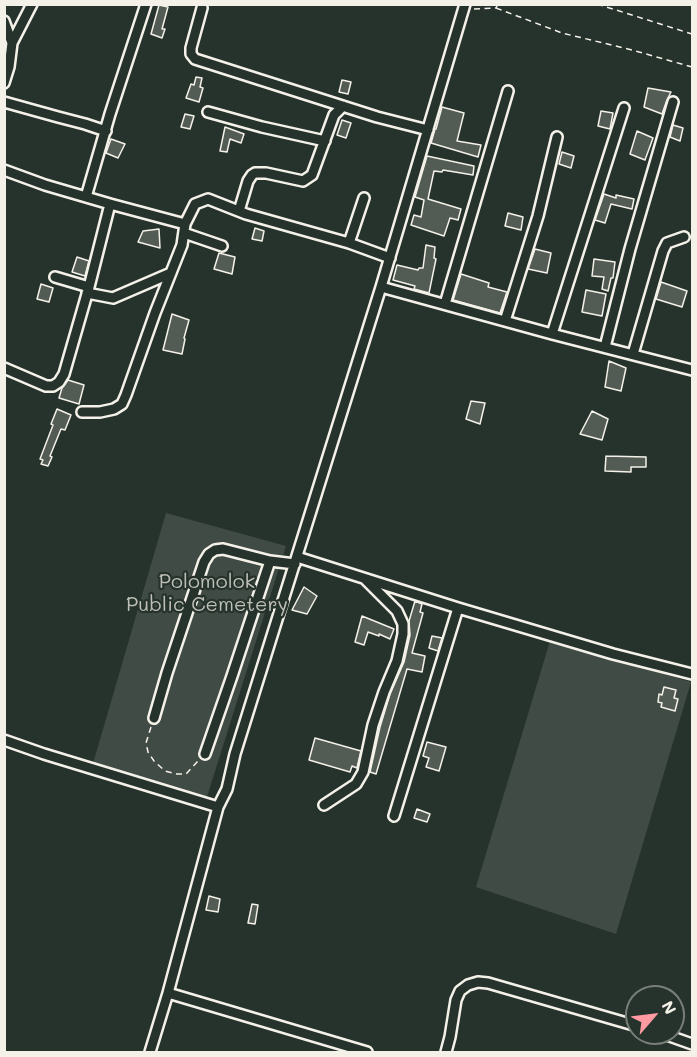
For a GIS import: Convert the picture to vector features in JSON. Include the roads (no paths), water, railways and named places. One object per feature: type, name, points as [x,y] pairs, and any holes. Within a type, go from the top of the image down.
[{"type":"street","points":[[4,83],[12,43],[32,4]]},
{"type":"street","points":[[86,197],[146,4]]},
{"type":"street","points":[[150,1053],[218,807],[227,789],[235,754],[390,258],[465,7]]},
{"type":"street","points":[[202,8],[191,48],[195,59],[377,117],[428,130]]},
{"type":"street","points":[[4,21],[12,43]]},
{"type":"street","points":[[445,304],[508,91]]},
{"type":"street","points":[[4,102],[106,131]]},
{"type":"street","points":[[605,347],[630,249],[673,102]]},
{"type":"street","points":[[239,211],[248,181],[255,173],[266,173],[303,181],[312,176],[334,116],[343,106]]},
{"type":"street","points":[[552,334],[624,108]]},
{"type":"street","points":[[208,112],[325,141]]},
{"type":"street","points":[[505,321],[538,216],[556,137]]},
{"type":"street","points":[[4,170],[184,228],[222,246]]},
{"type":"street","points":[[349,243],[364,198]]},
{"type":"street","points":[[82,412],[100,412],[114,409],[122,404],[182,245],[184,228],[195,204],[201,201],[208,199],[239,211],[349,243],[390,258]]},
{"type":"street","points":[[4,368],[46,386],[54,386],[59,382],[64,374],[110,204]]},
{"type":"street","points":[[633,354],[663,251],[667,243],[684,237]]},
{"type":"street","points":[[55,277],[113,298],[171,273]]},
{"type":"street","points":[[381,287],[693,370]]},
{"type":"street","points":[[154,717],[204,562],[209,554],[223,549],[270,561],[296,560],[613,654],[693,674]]},
{"type":"street","points":[[205,754],[270,561]]},
{"type":"street","points":[[324,805],[356,784],[363,772],[372,725],[398,661],[403,634],[403,624],[396,611],[363,578]]},
{"type":"street","points":[[394,816],[458,608]]},
{"type":"street","points":[[4,740],[218,807]]},
{"type":"street","points":[[446,1053],[456,1000],[460,992],[468,985],[478,982],[625,1023]]},
{"type":"street","points":[[168,993],[367,1053]]},
{"type":"park label","name":"Polomolok Public Cemetery","points":[[207,594]]}]
